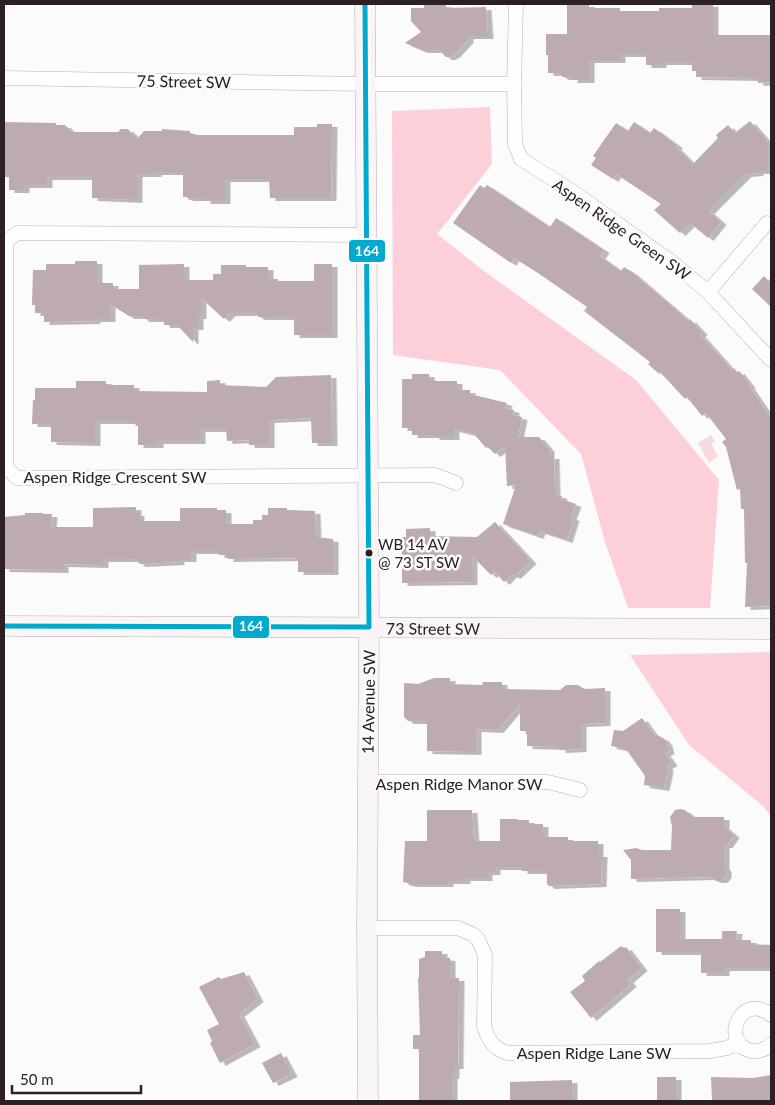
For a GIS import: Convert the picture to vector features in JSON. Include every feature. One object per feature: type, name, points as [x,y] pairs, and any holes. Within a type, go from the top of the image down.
[{"type":"street","name":"14 Avenue SW","points":[[365,4],[369,627],[368,1101]]},
{"type":"street","name":"Aspen Ridge Green SW","points":[[516,4],[515,144],[521,159],[572,191],[673,262],[708,292],[771,360]]},
{"type":"street","name":"75 Street SW","points":[[4,78],[365,84],[514,84]]},
{"type":"street","points":[[708,292],[768,223]]},
{"type":"street","name":"Aspen Ridge Crescent SW","points":[[366,235],[17,233],[6,242],[6,468],[17,478],[367,475]]},
{"type":"street","points":[[367,475],[435,475],[456,483]]},
{"type":"street","name":"73 Street SW","points":[[4,626],[771,629]]},
{"type":"street","name":"Aspen Ridge Manor SW","points":[[368,782],[548,782],[580,790]]},
{"type":"street","name":"Aspen Ridge Lane SW","points":[[367,928],[458,928],[478,939],[485,955],[484,1024],[486,1033],[495,1047],[507,1053],[710,1051],[727,1048],[738,1042]]},
{"type":"street","points":[[771,1015],[758,1009],[745,1012],[736,1022],[738,1042],[749,1050],[764,1050],[771,1044]]},
{"type":"shaded area","points":[[490,107],[492,164],[437,234],[484,271],[636,380],[719,480],[710,608],[628,608],[605,542],[581,454],[500,370],[393,355],[392,111]]},
{"type":"shaded area","points":[[711,435],[715,441],[711,444],[718,456],[709,463],[698,443]]},
{"type":"shaded area","points":[[771,652],[771,817],[763,806],[689,745],[630,655]]},
{"type":"building","points":[[424,4],[446,4],[446,8],[486,7],[488,36],[468,36],[468,40],[450,57],[446,57],[439,50],[422,50],[405,43],[421,32],[411,21],[411,8],[424,8]]},
{"type":"building","points":[[567,4],[589,4],[589,8],[620,8],[620,11],[659,11],[659,8],[692,8],[692,4],[713,4],[713,35],[771,35],[771,82],[758,83],[757,78],[696,77],[696,71],[692,71],[692,62],[661,62],[661,65],[646,65],[646,54],[620,54],[620,60],[589,60],[589,80],[572,80],[572,77],[563,77],[558,73],[548,73],[546,34],[567,34]]},
{"type":"building","points":[[750,121],[768,142],[768,171],[746,174],[709,211],[721,222],[708,238],[690,223],[680,233],[654,210],[661,204],[616,174],[613,179],[591,165],[596,158],[593,156],[616,123],[628,131],[634,122],[650,133],[654,128],[677,145],[676,147],[693,164],[718,138],[716,135],[728,125],[735,133]]},
{"type":"building","points":[[4,122],[56,123],[56,125],[65,125],[72,132],[118,132],[121,129],[128,129],[137,139],[144,131],[162,131],[162,129],[190,131],[190,133],[197,135],[294,135],[294,127],[317,127],[317,124],[332,124],[331,198],[270,198],[269,179],[225,179],[225,201],[205,201],[205,198],[187,198],[183,197],[183,172],[137,174],[137,200],[92,198],[92,177],[47,177],[47,185],[24,185],[24,190],[9,190],[9,177],[4,177]]},
{"type":"building","points":[[480,185],[484,188],[487,185],[550,227],[556,218],[604,250],[600,256],[621,271],[624,267],[632,272],[689,321],[690,319],[702,332],[700,334],[732,370],[734,368],[737,372],[739,371],[750,385],[771,418],[771,606],[745,607],[747,563],[745,563],[744,509],[741,509],[740,489],[737,490],[726,447],[722,442],[726,439],[706,413],[702,416],[687,397],[685,399],[660,372],[659,374],[648,364],[650,362],[584,311],[587,307],[514,258],[511,263],[453,223]]},
{"type":"building","points":[[75,261],[97,261],[97,283],[113,283],[113,289],[139,289],[139,265],[184,264],[184,280],[213,280],[213,274],[221,274],[221,265],[246,265],[246,267],[268,267],[268,279],[278,279],[278,281],[314,281],[314,264],[332,264],[332,335],[294,335],[294,317],[259,317],[254,313],[230,313],[224,319],[201,298],[201,316],[198,316],[198,327],[193,327],[193,342],[177,325],[164,325],[164,319],[144,319],[141,316],[129,316],[110,304],[110,319],[44,322],[44,313],[35,313],[35,305],[32,305],[33,270],[46,270],[46,264],[75,264]]},
{"type":"building","points":[[764,276],[771,283],[771,307],[752,289]]},
{"type":"building","points":[[412,374],[429,374],[430,381],[457,381],[457,390],[470,390],[470,394],[507,403],[505,408],[514,410],[513,415],[522,417],[518,437],[539,437],[549,449],[549,456],[554,456],[555,494],[562,496],[561,499],[576,504],[571,517],[574,518],[567,540],[540,531],[538,536],[503,524],[516,485],[507,486],[505,446],[495,454],[488,447],[486,448],[474,434],[454,429],[454,437],[434,437],[434,435],[412,435],[412,428],[402,428],[402,379],[412,379]]},
{"type":"building","points":[[331,375],[332,443],[312,443],[311,418],[269,420],[269,445],[249,445],[249,440],[227,441],[226,429],[200,429],[200,441],[158,441],[158,445],[138,445],[138,423],[130,423],[130,421],[95,421],[95,443],[51,442],[51,424],[32,424],[35,388],[76,388],[76,381],[106,381],[106,384],[134,385],[134,391],[207,392],[207,381],[220,380],[220,385],[266,387],[276,377]]},
{"type":"building","points":[[136,507],[136,513],[139,513],[139,521],[180,521],[180,508],[217,508],[217,510],[226,510],[226,524],[253,524],[253,520],[262,520],[262,515],[268,515],[268,508],[315,511],[316,537],[333,539],[333,572],[298,572],[298,558],[228,559],[228,555],[219,555],[219,551],[191,551],[191,559],[179,559],[179,562],[140,564],[135,559],[103,559],[103,565],[63,564],[63,570],[4,569],[4,517],[25,515],[25,513],[52,514],[51,527],[93,527],[93,508]]},
{"type":"building","points":[[495,522],[531,561],[515,576],[512,574],[504,582],[495,572],[491,575],[472,556],[472,582],[402,583],[402,537],[406,537],[406,529],[430,528],[430,536],[477,537]]},
{"type":"building","points":[[434,678],[450,678],[450,684],[482,685],[483,682],[502,682],[502,689],[560,690],[566,685],[578,685],[584,689],[605,688],[605,723],[581,724],[581,749],[560,750],[560,747],[527,746],[527,731],[520,731],[520,704],[498,730],[476,729],[476,752],[427,751],[427,721],[408,721],[404,717],[404,683],[418,684]]},
{"type":"building","points":[[642,718],[655,736],[663,738],[667,743],[669,751],[665,753],[672,763],[667,766],[664,788],[644,785],[645,776],[626,749],[611,746],[614,730],[623,731]]},
{"type":"building","points":[[427,810],[472,810],[474,841],[500,841],[500,819],[518,819],[529,820],[529,824],[543,824],[543,837],[568,837],[568,841],[598,841],[598,854],[602,854],[601,884],[549,886],[547,884],[547,871],[522,871],[522,867],[495,867],[495,872],[487,872],[487,878],[465,878],[465,881],[448,881],[448,884],[411,884],[403,882],[405,841],[427,841]]},
{"type":"building","points":[[675,810],[685,810],[693,817],[724,817],[724,826],[734,835],[727,845],[724,845],[726,875],[722,880],[708,877],[631,879],[631,860],[623,850],[636,848],[642,850],[671,850],[672,826],[670,817]]},
{"type":"building","points":[[656,909],[680,909],[680,939],[722,939],[722,931],[737,931],[736,940],[751,940],[751,944],[771,945],[771,968],[724,968],[724,973],[701,973],[701,952],[656,952]]},
{"type":"building","points":[[621,946],[626,947],[642,968],[628,980],[631,984],[591,1018],[570,992],[585,981],[582,976],[599,961]]},
{"type":"building","points":[[425,951],[442,951],[442,957],[450,958],[450,978],[459,978],[458,1066],[454,1066],[454,1076],[452,1076],[452,1101],[419,1101],[419,1049],[413,1049],[413,1035],[420,1035],[419,959],[425,957]]},
{"type":"building","points":[[244,972],[258,999],[239,1014],[255,1044],[220,1063],[210,1043],[212,1041],[207,1030],[219,1024],[199,987],[219,977],[221,979]]},
{"type":"building","points":[[281,1053],[292,1074],[273,1083],[262,1063]]},
{"type":"building","points":[[771,1075],[771,1101],[712,1101],[711,1077],[753,1078]]},
{"type":"building","points":[[657,1077],[676,1077],[676,1101],[657,1101]]},
{"type":"building","points":[[572,1080],[572,1101],[510,1101],[510,1082]]},
{"type":"transit line","name":"164","points":[[4,626],[369,627],[365,4]]},
{"type":"place","name":"WB 14 AV @ 73 ST SW","points":[[369,553]]}]
